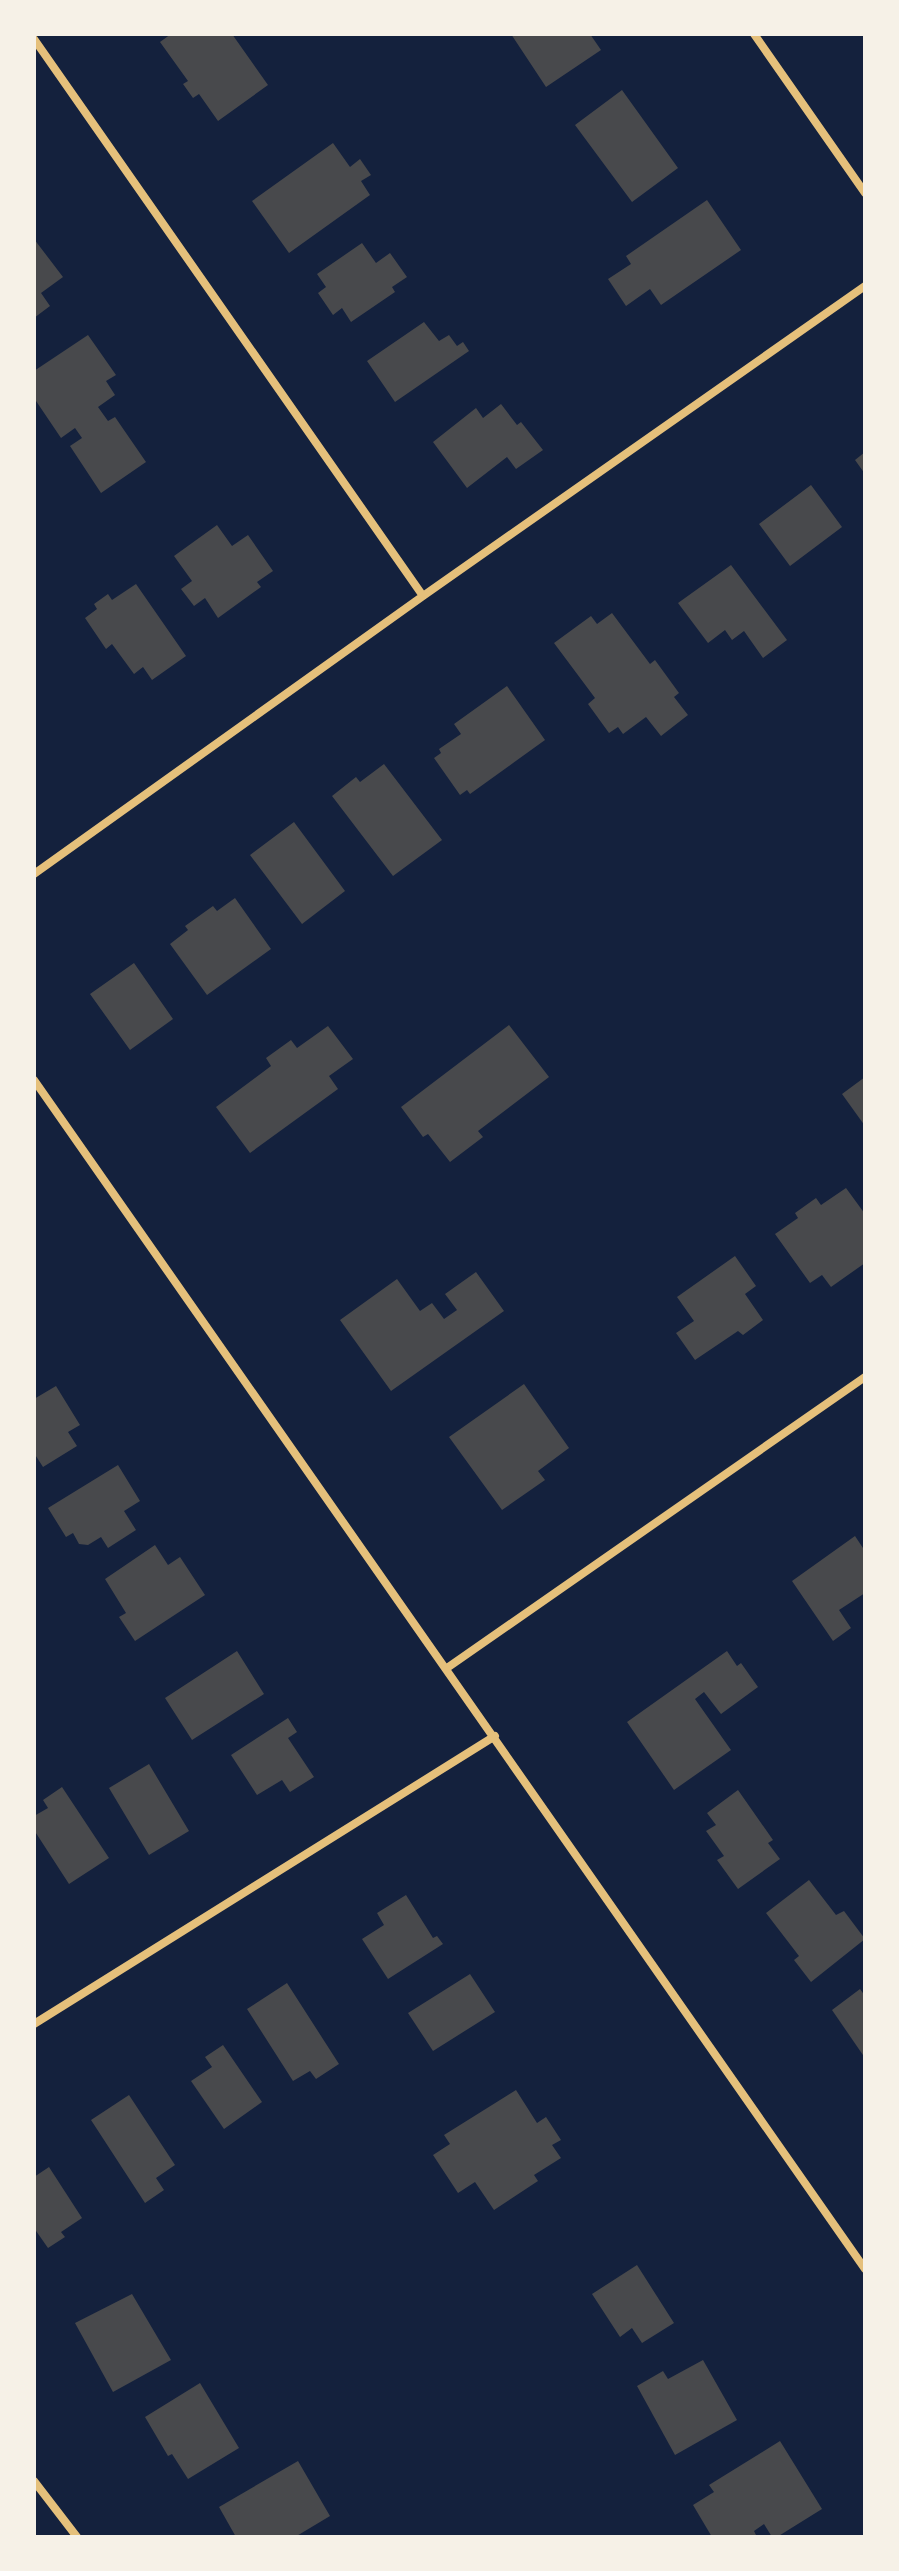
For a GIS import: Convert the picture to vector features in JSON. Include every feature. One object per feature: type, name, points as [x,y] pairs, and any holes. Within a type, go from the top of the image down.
[{"type":"street","points":[[754,34],[865,193]]},
{"type":"street","points":[[34,39],[423,596]]},
{"type":"street","points":[[34,874],[865,286]]},
{"type":"street","points":[[34,1080],[865,2269]]},
{"type":"street","points":[[447,1668],[865,1377]]},
{"type":"street","points":[[34,2024],[495,1736]]},
{"type":"street","points":[[34,2481],[77,2537]]},
{"type":"building","points":[[171,34],[232,34],[268,85],[218,121],[199,94],[193,98],[183,84],[188,81],[160,42]]},
{"type":"building","points":[[511,34],[590,34],[601,50],[546,87]]},
{"type":"building","points":[[622,90],[678,168],[632,202],[575,125]]},
{"type":"building","points":[[333,143],[350,167],[360,159],[371,175],[361,181],[370,195],[289,253],[252,201]]},
{"type":"building","points":[[707,200],[741,250],[661,305],[650,289],[626,306],[608,279],[631,264],[626,256]]},
{"type":"building","points":[[34,239],[63,277],[41,293],[50,306],[34,318]]},
{"type":"building","points":[[362,243],[376,263],[390,253],[407,277],[392,287],[395,292],[351,322],[342,308],[333,315],[318,293],[326,287],[317,274]]},
{"type":"building","points":[[424,322],[439,341],[449,335],[457,346],[463,342],[469,351],[395,402],[367,361]]},
{"type":"building","points":[[88,335],[116,375],[106,381],[115,395],[98,407],[108,421],[115,417],[146,462],[101,493],[70,446],[82,438],[75,428],[61,438],[34,398],[34,371]]},
{"type":"building","points":[[501,404],[517,425],[521,422],[543,450],[516,469],[507,457],[467,488],[433,442],[476,408],[483,418]]},
{"type":"building","points":[[865,452],[865,474],[855,460]]},
{"type":"building","points":[[811,485],[842,527],[790,566],[759,524]]},
{"type":"building","points":[[217,525],[232,546],[248,535],[273,571],[257,582],[261,587],[218,618],[205,598],[194,606],[181,589],[192,581],[174,556]]},
{"type":"building","points":[[731,565],[787,640],[763,658],[744,631],[732,640],[725,630],[708,643],[678,603]]},
{"type":"building","points":[[136,584],[186,656],[152,680],[143,667],[134,674],[112,644],[106,649],[85,618],[97,609],[94,604],[108,594],[112,600]]},
{"type":"building","points":[[612,613],[650,664],[655,660],[679,693],[674,697],[688,715],[661,736],[646,717],[623,734],[618,727],[609,733],[588,704],[595,698],[554,643],[591,616],[597,624]]},
{"type":"building","points":[[507,686],[545,740],[470,794],[467,790],[460,795],[434,758],[441,753],[439,749],[461,734],[454,724]]},
{"type":"building","points":[[384,764],[442,840],[393,876],[332,796],[356,777],[360,782]]},
{"type":"building","points":[[294,822],[345,891],[302,924],[250,855]]},
{"type":"building","points":[[235,898],[271,949],[207,995],[170,944],[188,930],[185,926],[213,906],[217,911]]},
{"type":"building","points":[[134,963],[173,1019],[130,1050],[90,994]]},
{"type":"building","points":[[509,1025],[549,1077],[478,1131],[483,1137],[450,1162],[428,1134],[423,1137],[401,1107]]},
{"type":"building","points":[[328,1026],[353,1059],[329,1076],[338,1089],[250,1153],[216,1107],[271,1066],[266,1058],[291,1040],[297,1048]]},
{"type":"building","points":[[865,1077],[865,1126],[842,1094]]},
{"type":"building","points":[[846,1188],[865,1214],[865,1263],[831,1287],[822,1275],[810,1283],[775,1234],[798,1218],[795,1213],[816,1198],[821,1205]]},
{"type":"building","points":[[735,1256],[756,1286],[745,1294],[763,1320],[743,1335],[738,1331],[695,1360],[676,1333],[694,1321],[677,1297]]},
{"type":"building","points":[[476,1272],[504,1311],[391,1391],[340,1320],[397,1279],[420,1311],[432,1303],[444,1319],[457,1310],[445,1294]]},
{"type":"building","points":[[524,1384],[569,1448],[538,1471],[545,1480],[502,1510],[449,1437]]},
{"type":"building","points":[[56,1386],[80,1425],[68,1432],[77,1446],[43,1467],[34,1453],[34,1399]]},
{"type":"building","points":[[118,1465],[140,1501],[124,1511],[136,1530],[108,1548],[101,1537],[88,1545],[79,1544],[73,1533],[66,1537],[48,1508]]},
{"type":"building","points":[[855,1536],[865,1551],[865,1593],[839,1610],[851,1628],[833,1641],[792,1581]]},
{"type":"building","points":[[155,1545],[168,1565],[180,1557],[205,1595],[135,1641],[119,1617],[126,1613],[105,1579]]},
{"type":"building","points":[[237,1651],[264,1694],[192,1740],[165,1698]]},
{"type":"building","points":[[727,1651],[737,1666],[741,1663],[758,1687],[721,1714],[704,1692],[695,1699],[731,1750],[674,1790],[627,1722]]},
{"type":"building","points":[[288,1718],[297,1732],[288,1738],[314,1777],[290,1792],[282,1780],[257,1795],[231,1755]]},
{"type":"building","points":[[149,1764],[189,1831],[149,1855],[109,1788]]},
{"type":"building","points":[[62,1787],[109,1858],[69,1884],[34,1830],[34,1816],[48,1808],[43,1800]]},
{"type":"building","points":[[738,1790],[773,1840],[768,1843],[780,1859],[738,1889],[717,1860],[724,1856],[706,1831],[716,1825],[707,1813]]},
{"type":"building","points":[[809,1880],[836,1915],[844,1911],[865,1939],[811,1982],[794,1960],[799,1956],[766,1913]]},
{"type":"building","points":[[406,1895],[433,1938],[437,1936],[443,1944],[388,1979],[362,1939],[384,1925],[377,1913]]},
{"type":"building","points":[[470,1974],[495,2012],[433,2051],[408,2013]]},
{"type":"building","points":[[287,1983],[339,2064],[316,2079],[310,2071],[293,2081],[247,2009]]},
{"type":"building","points":[[860,1989],[865,1996],[865,2058],[832,2010]]},
{"type":"building","points":[[223,2045],[262,2102],[224,2129],[191,2081],[212,2067],[205,2057]]},
{"type":"building","points":[[516,2090],[537,2123],[546,2117],[561,2140],[552,2145],[561,2158],[534,2175],[538,2181],[494,2210],[475,2182],[458,2193],[433,2155],[450,2144],[444,2135]]},
{"type":"building","points":[[129,2095],[175,2165],[156,2178],[164,2190],[145,2203],[91,2120]]},
{"type":"building","points":[[49,2167],[82,2218],[61,2232],[65,2237],[48,2248],[34,2228],[34,2177]]},
{"type":"building","points":[[637,2265],[674,2323],[642,2343],[632,2328],[620,2337],[592,2294]]},
{"type":"building","points":[[132,2294],[171,2360],[113,2392],[75,2323]]},
{"type":"building","points":[[703,2360],[737,2420],[675,2455],[637,2386],[663,2371],[668,2379]]},
{"type":"building","points":[[200,2383],[239,2448],[188,2479],[172,2454],[168,2456],[145,2417]]},
{"type":"building","points":[[780,2441],[822,2509],[777,2537],[772,2537],[764,2524],[754,2531],[757,2537],[712,2537],[693,2505],[714,2492],[709,2485]]},
{"type":"building","points":[[298,2461],[330,2516],[295,2537],[236,2537],[219,2507]]}]
